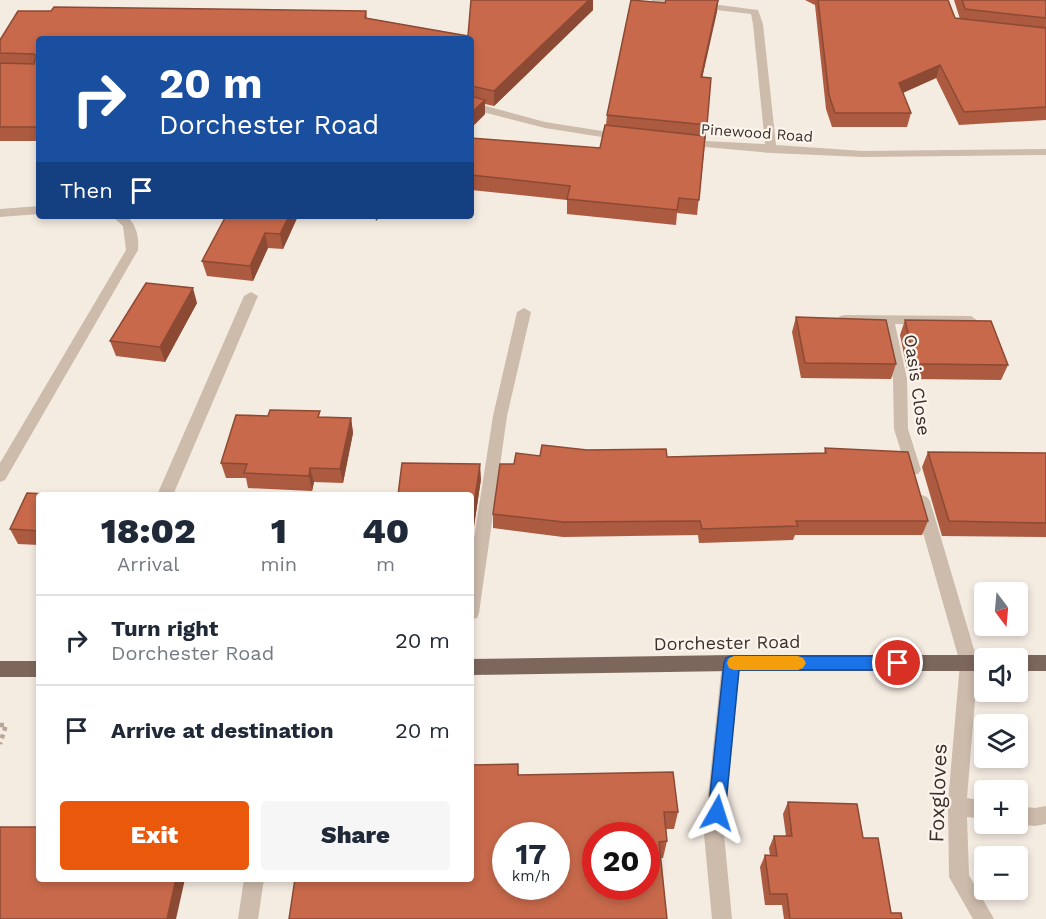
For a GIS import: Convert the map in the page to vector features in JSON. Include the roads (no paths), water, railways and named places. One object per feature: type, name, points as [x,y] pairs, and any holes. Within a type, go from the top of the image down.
[{"type":"main road","name":"Dorchester Road","points":[[474,667],[731,663],[974,663]]},
{"type":"main road","points":[[1028,663],[1046,663]]},
{"type":"main road","points":[[0,669],[36,669]]},
{"type":"street","points":[[656,0],[755,12],[771,150]]},
{"type":"street","points":[[474,106],[499,114],[596,135],[631,138]]},
{"type":"street","name":"Pinewood Road","points":[[679,143],[863,154],[1046,152]]},
{"type":"street","points":[[0,213],[36,210]]},
{"type":"street","points":[[0,476],[132,250],[133,234],[124,219]]},
{"type":"street","points":[[166,492],[251,296]]},
{"type":"street","points":[[474,592],[500,416],[524,312]]},
{"type":"street","points":[[833,319],[980,321]]},
{"type":"street","name":"Oasis Close","points":[[887,319],[900,379],[901,429],[974,654]]},
{"type":"street","points":[[722,919],[714,834],[731,663]]},
{"type":"street","name":"Foxgloves","points":[[974,684],[957,806],[959,877],[984,919]]},
{"type":"street","points":[[957,806],[974,809]]},
{"type":"street","points":[[1028,816],[1035,817],[1046,814]]},
{"type":"street","points":[[248,919],[254,882]]}]
